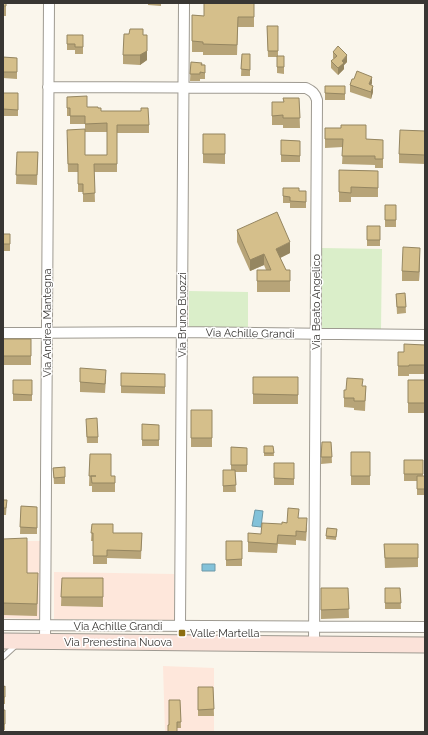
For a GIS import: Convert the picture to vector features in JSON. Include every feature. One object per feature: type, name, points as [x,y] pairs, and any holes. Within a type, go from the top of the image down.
[{"type":"main road","name":"Via Prenestina Nuova","points":[[3,641],[425,644]]},
{"type":"street","name":"Via Andrea Mantegna","points":[[45,642],[49,3]]},
{"type":"street","name":"Via Bruno Buozzi","points":[[180,626],[184,3]]},
{"type":"street","points":[[48,87],[184,87]]},
{"type":"street","name":"Via Beato Angelico","points":[[184,87],[306,88],[312,91],[316,96],[314,644]]},
{"type":"street","name":"Via Achille Grandi","points":[[3,333],[182,332],[425,335]]},
{"type":"street","name":"Via Achille Grandi","points":[[3,625],[425,627]]},
{"type":"lane","points":[[3,656],[20,642]]},
{"type":"shaded area","points":[[3,541],[40,541],[39,619],[3,618]]},
{"type":"shaded area","points":[[54,572],[174,574],[174,620],[54,619]]},
{"type":"shaded area","points":[[163,666],[214,668],[214,732],[165,732]]},
{"type":"green space","points":[[322,248],[382,249],[381,330],[322,328]]},
{"type":"green space","points":[[189,291],[248,292],[248,327],[189,327]]},
{"type":"water","points":[[255,510],[263,511],[261,527],[252,526]]},
{"type":"water","points":[[202,564],[215,564],[215,571],[202,571]]},
{"type":"building","points":[[204,3],[254,3],[254,17],[238,17],[237,45],[203,44],[203,42],[192,41],[192,15],[204,16]]},
{"type":"building","points":[[267,26],[278,26],[278,51],[268,51]]},
{"type":"building","points":[[130,29],[143,29],[143,35],[147,35],[147,51],[140,55],[123,55],[124,34],[129,34]]},
{"type":"building","points":[[67,35],[83,35],[83,47],[75,47],[75,44],[67,44]]},
{"type":"building","points":[[338,46],[347,55],[342,61],[344,63],[338,68],[331,61],[337,56],[333,52]]},
{"type":"building","points":[[242,54],[250,54],[250,70],[241,69]]},
{"type":"building","points":[[277,56],[284,56],[284,67],[277,67]]},
{"type":"building","points":[[3,57],[17,58],[17,72],[3,72]]},
{"type":"building","points":[[191,62],[202,63],[201,65],[205,65],[205,73],[200,72],[200,74],[190,74]]},
{"type":"building","points":[[357,71],[372,77],[369,84],[373,86],[371,92],[350,85]]},
{"type":"building","points":[[325,86],[345,86],[345,94],[325,93]]},
{"type":"building","points":[[3,93],[18,93],[18,110],[3,109]]},
{"type":"building","points":[[87,96],[87,107],[98,107],[101,108],[101,111],[141,111],[141,108],[148,108],[149,125],[117,125],[117,164],[94,164],[95,193],[83,194],[83,184],[78,184],[78,164],[68,164],[67,130],[85,129],[85,155],[107,155],[107,123],[85,124],[85,116],[70,116],[70,108],[67,108],[67,97]]},
{"type":"building","points":[[283,98],[299,98],[300,118],[283,118],[283,115],[272,116],[272,102],[284,102]]},
{"type":"building","points":[[341,125],[366,125],[366,139],[383,140],[383,159],[375,159],[375,156],[342,156],[343,139],[325,139],[325,128],[341,128]]},
{"type":"building","points":[[400,130],[425,131],[425,155],[399,154]]},
{"type":"building","points":[[203,134],[225,134],[225,154],[203,154]]},
{"type":"building","points":[[281,140],[300,141],[300,156],[281,155]]},
{"type":"building","points":[[17,152],[38,152],[37,175],[16,175]]},
{"type":"building","points":[[339,170],[378,171],[378,188],[351,187],[351,193],[339,192]]},
{"type":"building","points":[[283,188],[299,188],[299,191],[306,191],[306,202],[290,201],[290,197],[283,196]]},
{"type":"building","points":[[385,205],[396,205],[396,220],[385,220]]},
{"type":"building","points":[[277,212],[290,242],[276,249],[286,270],[290,270],[290,281],[257,281],[257,270],[271,270],[264,254],[250,260],[237,230]]},
{"type":"building","points":[[367,226],[380,226],[380,240],[367,240]]},
{"type":"building","points":[[3,234],[10,234],[10,244],[3,244]]},
{"type":"building","points":[[403,247],[420,248],[419,272],[402,271]]},
{"type":"building","points":[[405,293],[406,307],[397,307],[396,294]]},
{"type":"building","points":[[3,339],[31,339],[31,356],[3,356]]},
{"type":"building","points":[[404,344],[425,345],[425,365],[398,366],[398,352],[404,352]]},
{"type":"building","points":[[80,368],[106,370],[105,384],[80,382]]},
{"type":"building","points":[[121,373],[165,374],[165,387],[121,386]]},
{"type":"building","points":[[253,377],[298,377],[298,395],[253,394]]},
{"type":"building","points":[[347,378],[363,379],[362,386],[366,386],[365,401],[354,401],[354,398],[344,398]]},
{"type":"building","points":[[13,380],[32,380],[32,395],[13,394]]},
{"type":"building","points":[[408,380],[425,380],[425,403],[408,403]]},
{"type":"building","points":[[191,410],[212,410],[212,438],[191,438]]},
{"type":"building","points":[[97,418],[98,437],[87,437],[86,419]]},
{"type":"building","points":[[142,424],[159,425],[159,440],[142,440]]},
{"type":"building","points":[[322,442],[331,442],[332,457],[321,457]]},
{"type":"building","points":[[264,446],[273,446],[274,453],[264,453]]},
{"type":"building","points":[[231,447],[247,448],[247,465],[231,465]]},
{"type":"building","points":[[351,452],[370,452],[370,476],[351,476]]},
{"type":"building","points":[[90,454],[111,454],[111,476],[115,476],[115,483],[92,483],[91,476],[89,476]]},
{"type":"building","points":[[404,460],[423,460],[423,474],[404,474]]},
{"type":"building","points":[[274,463],[294,463],[294,479],[274,478]]},
{"type":"building","points":[[65,467],[65,477],[54,478],[53,468]]},
{"type":"building","points":[[223,470],[235,470],[236,485],[223,486]]},
{"type":"building","points":[[417,476],[425,476],[425,489],[417,489]]},
{"type":"building","points":[[3,500],[7,500],[6,508],[3,508]]},
{"type":"building","points":[[21,506],[37,507],[37,528],[20,527]]},
{"type":"building","points":[[288,508],[299,509],[298,518],[307,518],[306,532],[296,531],[296,536],[278,535],[277,544],[248,542],[248,533],[261,534],[262,523],[287,523]]},
{"type":"building","points":[[92,524],[113,524],[113,533],[142,533],[141,551],[107,550],[107,556],[93,556],[93,533],[91,533]]},
{"type":"building","points":[[327,528],[337,529],[336,537],[326,536]]},
{"type":"building","points":[[27,538],[27,573],[38,573],[37,604],[3,603],[3,539]]},
{"type":"building","points":[[226,541],[242,541],[242,559],[226,560]]},
{"type":"building","points":[[384,544],[418,544],[418,558],[385,558]]},
{"type":"building","points":[[62,578],[103,578],[103,597],[61,597]]},
{"type":"building","points":[[321,588],[348,588],[349,609],[321,610]]},
{"type":"building","points":[[385,588],[400,588],[401,603],[385,603]]},
{"type":"building","points":[[5,686],[5,697],[3,697],[3,687]]},
{"type":"building","points":[[198,687],[213,687],[214,709],[198,710]]},
{"type":"building","points":[[169,700],[180,700],[181,722],[177,722],[177,732],[168,732]]},
{"type":"building","points":[[3,710],[5,710],[5,724],[3,724]]},
{"type":"place","name":"Valle Martella","points":[[182,633]]}]
